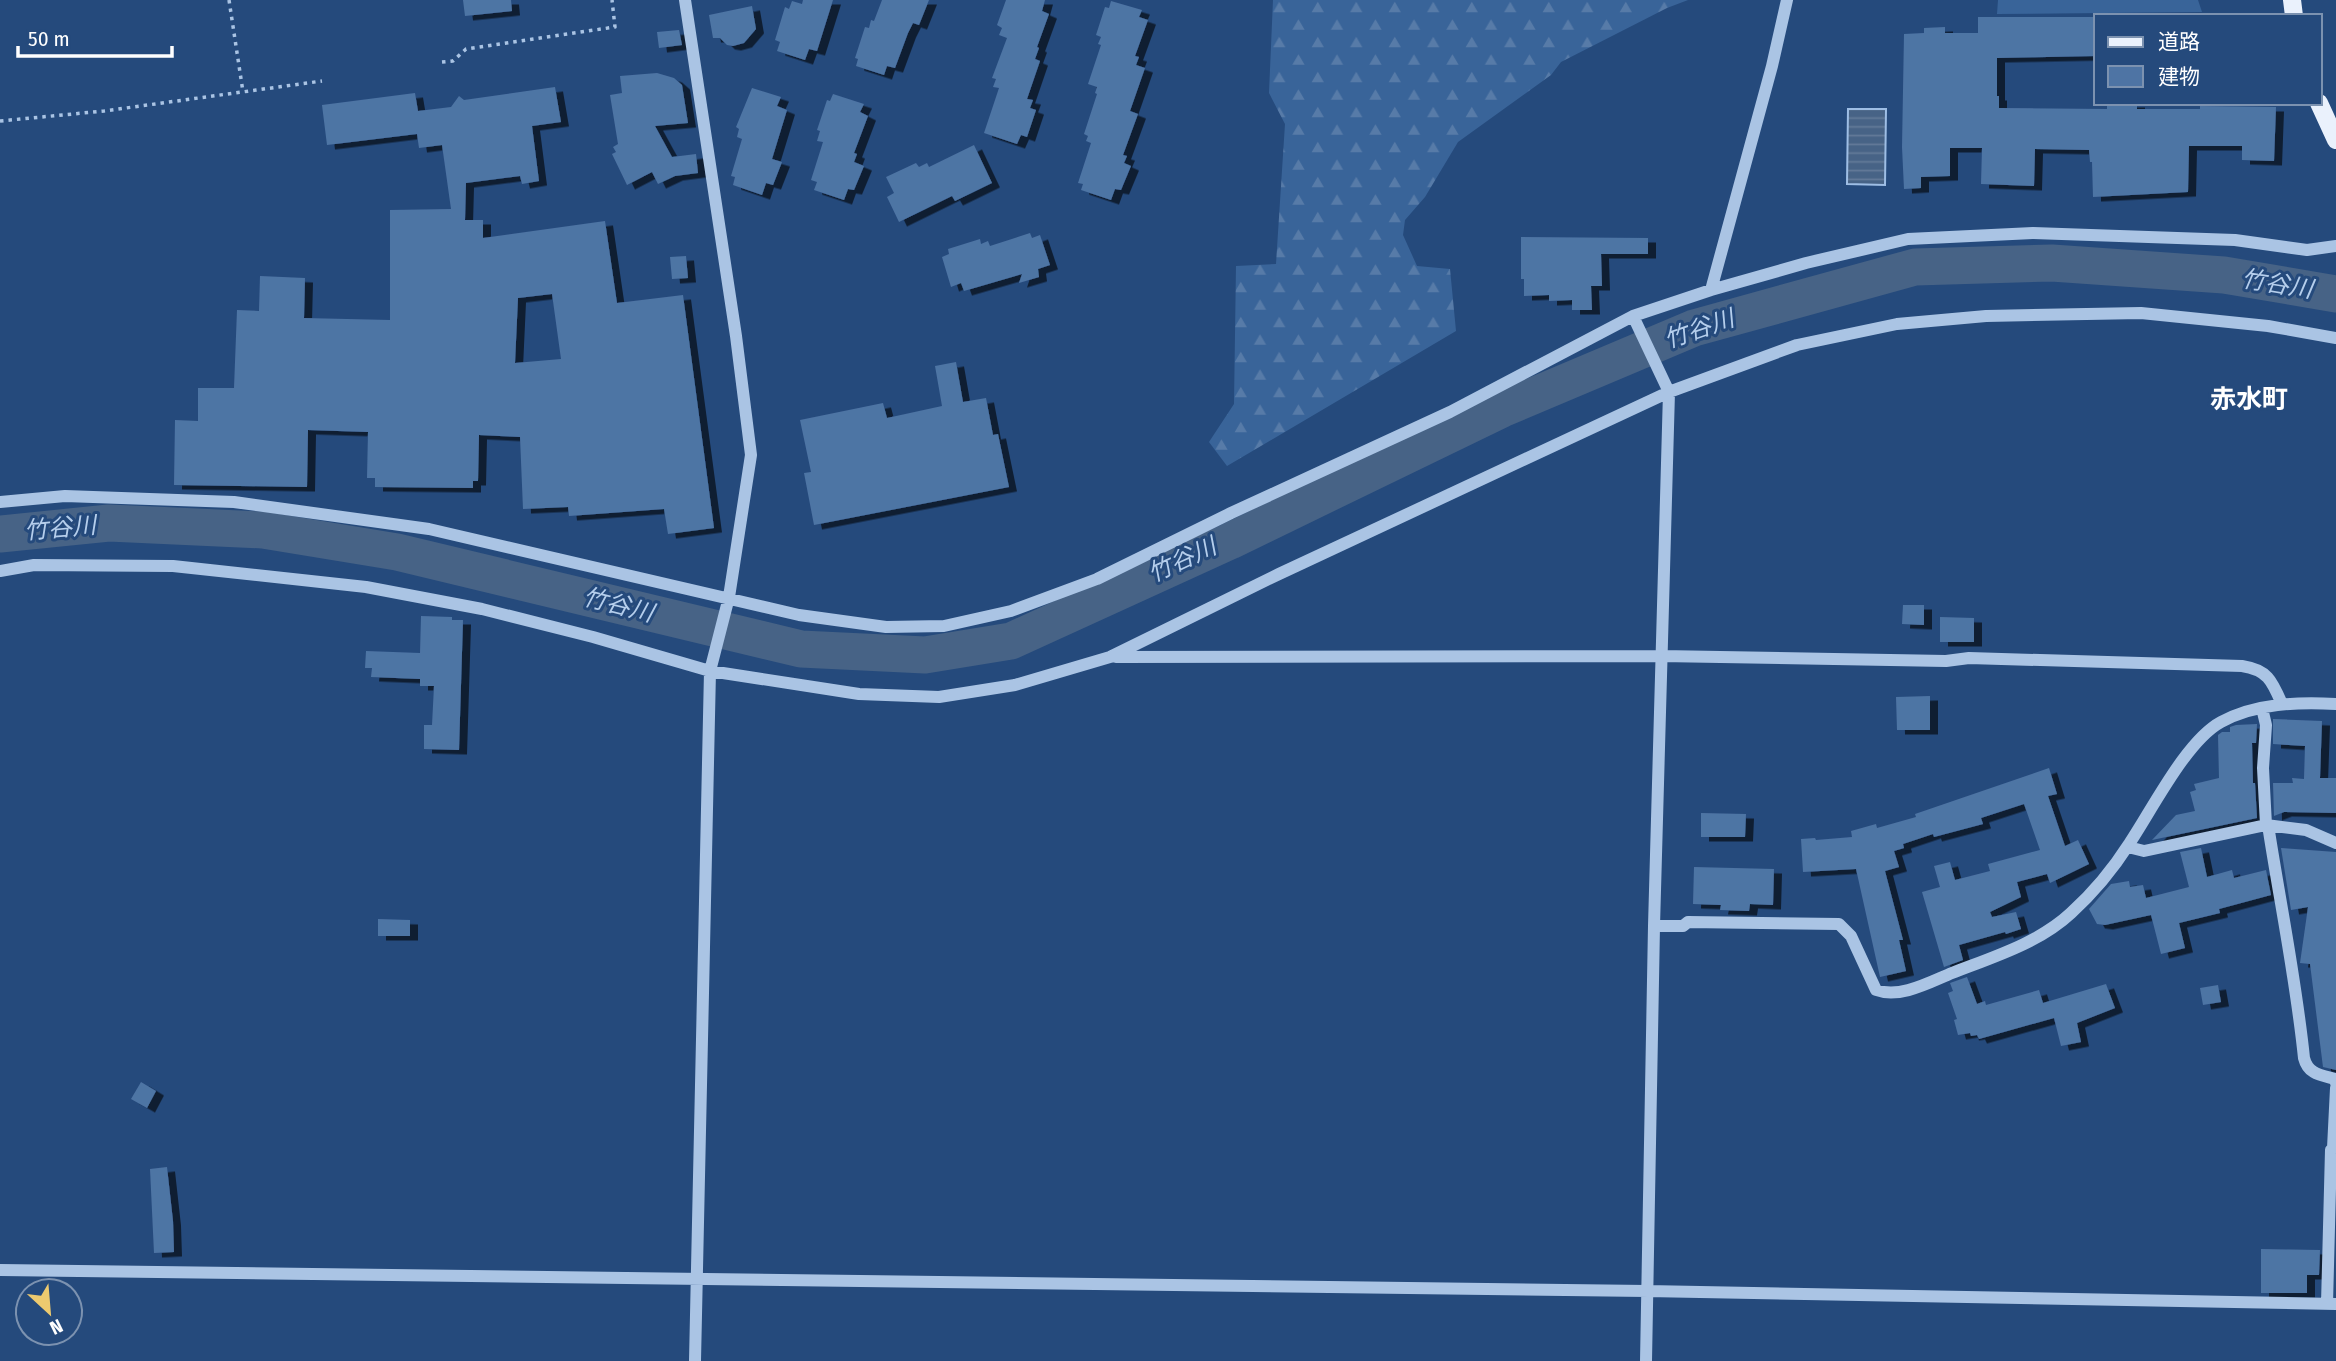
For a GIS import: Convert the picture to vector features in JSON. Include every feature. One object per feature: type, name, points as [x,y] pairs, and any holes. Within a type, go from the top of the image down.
[{"type":"main road","points":[[2320,105],[2336,139]]},
{"type":"street","points":[[685,0],[734,323],[751,455],[727,603],[711,664],[695,1361]]},
{"type":"street","points":[[1711,290],[1772,66],[1787,0]]},
{"type":"street","points":[[0,502],[65,496],[234,502],[429,529],[727,603],[886,627],[944,625],[1011,611],[1097,579],[1636,322],[1711,290],[1818,260],[1908,239],[2033,233],[2235,240],[2307,250],[2336,246]]},
{"type":"street","points":[[0,571],[34,565],[173,566],[366,587],[482,609],[711,664],[859,694],[939,697],[1015,685],[1110,657],[1291,568],[1669,392],[1797,345],[1897,324],[1986,316],[2140,313],[2267,326],[2336,338]]},
{"type":"street","points":[[1636,322],[1669,392],[1654,926],[1646,1361]]},
{"type":"street","points":[[1110,657],[1661,656],[1946,661],[1969,658],[2242,666],[2256,668],[2266,675],[2282,704]]},
{"type":"street","points":[[1654,926],[1683,926],[1688,922],[1839,924],[1851,936],[1876,990],[1887,993],[1920,986],[2045,933],[2081,904],[2128,847],[2188,752],[2202,736],[2229,718],[2262,708],[2282,704],[2336,704]]},
{"type":"street","points":[[2262,708],[2266,724],[2263,768],[2267,825],[2295,978],[2304,1058],[2313,1073],[2335,1079],[2336,1083]]},
{"type":"street","points":[[2128,847],[2144,851],[2267,825],[2306,830],[2336,843]]},
{"type":"street","points":[[0,1270],[1647,1291],[2332,1304],[2331,1150],[2336,1088]]},
{"type":"path","points":[[229,0],[243,92]]},
{"type":"path","points":[[442,62],[453,61],[467,49],[615,27],[612,0]]},
{"type":"path","points":[[0,121],[104,111],[322,81]]},
{"type":"green space","points":[[1273,0],[1688,0],[1561,62],[1551,75],[1458,142],[1425,197],[1405,220],[1403,235],[1417,266],[1450,269],[1456,331],[1227,466],[1209,442],[1234,404],[1236,266],[1276,264],[1285,124],[1269,93]]},
{"type":"green space","points":[[1998,0],[2198,0],[2202,12],[1997,14]]},
{"type":"shaded area","points":[[1848,109],[1886,109],[1885,185],[1847,184]]},
{"type":"building","points":[[463,0],[511,0],[512,11],[465,16]]},
{"type":"building","points":[[803,0],[833,0],[817,51],[809,49],[805,60],[777,51],[780,42],[775,40],[785,7],[789,9],[792,1],[802,4]]},
{"type":"building","points":[[882,0],[929,0],[919,25],[913,23],[908,33],[895,68],[887,66],[884,75],[856,66],[858,59],[855,58],[865,27],[869,28],[871,20],[874,21]]},
{"type":"building","points":[[1006,0],[1045,0],[1042,11],[1049,14],[1037,47],[1039,48],[1035,59],[1040,61],[1027,99],[1033,100],[1030,108],[1036,110],[1027,137],[1021,135],[1017,144],[984,133],[999,88],[993,87],[996,79],[992,78],[1007,38],[999,35],[1002,28],[997,25]]},
{"type":"building","points":[[1111,1],[1142,10],[1139,17],[1148,20],[1135,56],[1139,57],[1136,65],[1145,68],[1130,111],[1138,114],[1123,155],[1127,156],[1124,163],[1131,166],[1121,190],[1115,189],[1111,200],[1081,190],[1083,184],[1078,183],[1091,143],[1086,141],[1088,136],[1084,134],[1097,94],[1097,87],[1088,84],[1101,45],[1098,44],[1101,37],[1096,35],[1105,7],[1109,8]]},
{"type":"building","points":[[752,6],[756,29],[744,43],[733,46],[727,45],[720,38],[713,38],[709,15]]},
{"type":"building","points":[[1978,17],[2094,17],[2094,56],[1997,58],[1999,108],[2107,109],[2107,105],[2137,105],[2137,109],[2276,107],[2274,161],[2242,160],[2242,146],[2189,146],[2188,192],[2093,197],[2089,150],[2035,149],[2034,186],[1981,184],[1982,148],[1950,148],[1950,176],[1921,177],[1921,188],[1904,189],[1904,34],[1924,33],[1924,28],[1945,27],[1945,33],[1978,33]]},
{"type":"building","points":[[679,30],[682,45],[659,48],[657,32]]},
{"type":"building","points":[[657,73],[674,78],[682,85],[688,123],[655,126],[672,157],[696,154],[698,173],[675,176],[658,184],[652,172],[627,185],[612,154],[616,152],[613,147],[618,144],[610,95],[622,93],[620,76]]},
{"type":"building","points":[[555,87],[561,122],[532,126],[539,181],[522,184],[520,176],[466,183],[465,220],[483,220],[483,238],[605,221],[617,303],[683,295],[714,528],[668,534],[664,509],[569,516],[568,507],[523,509],[520,437],[479,435],[478,481],[473,481],[473,488],[375,487],[375,478],[367,478],[368,432],[308,430],[307,487],[174,485],[175,420],[198,421],[198,388],[234,388],[237,310],[259,311],[260,276],[305,278],[304,318],[390,320],[390,210],[451,209],[442,145],[419,148],[417,134],[327,145],[322,105],[415,93],[418,111],[451,107],[459,96],[464,100]],"holes":[[[552,294],[561,359],[515,363],[518,298]]]},
{"type":"building","points":[[752,88],[781,97],[777,106],[787,110],[772,159],[782,162],[773,185],[766,183],[762,195],[733,185],[735,177],[731,176],[742,139],[737,137],[739,129],[736,127]]},
{"type":"building","points":[[833,94],[864,104],[860,112],[868,116],[854,153],[857,154],[854,162],[864,166],[854,190],[848,189],[844,200],[814,190],[817,182],[811,180],[823,142],[817,141],[820,131],[817,130],[827,100],[830,101]]},
{"type":"building","points":[[974,145],[992,183],[955,201],[952,196],[899,222],[887,197],[894,193],[886,177],[916,163],[919,167],[927,163],[929,167]]},
{"type":"building","points":[[1030,233],[1032,238],[1040,235],[1050,265],[1038,269],[1039,277],[1019,283],[1022,274],[964,291],[961,283],[951,287],[942,257],[949,254],[948,249],[980,239],[981,244],[988,241],[990,246]]},
{"type":"building","points":[[1521,237],[1648,238],[1648,254],[1601,254],[1602,286],[1591,286],[1592,310],[1572,310],[1572,300],[1549,301],[1549,295],[1524,296],[1524,279],[1521,279]]},
{"type":"building","points":[[686,256],[688,278],[672,279],[670,257]]},
{"type":"building","points":[[956,362],[963,402],[986,398],[993,435],[998,434],[1009,487],[814,525],[804,473],[811,472],[800,420],[883,403],[887,418],[942,406],[935,366]]},
{"type":"building","points":[[1903,605],[1924,605],[1924,625],[1902,624]]},
{"type":"building","points":[[421,616],[463,620],[459,750],[424,749],[424,725],[432,725],[434,686],[420,686],[420,679],[371,677],[372,668],[365,668],[366,651],[420,653]]},
{"type":"building","points":[[1940,617],[1974,618],[1974,642],[1940,642]]},
{"type":"building","points":[[1930,696],[1930,730],[1897,730],[1896,697]]},
{"type":"building","points":[[2273,719],[2322,721],[2320,778],[2336,778],[2336,813],[2284,812],[2274,816],[2273,783],[2293,783],[2292,778],[2304,779],[2305,746],[2273,744]]},
{"type":"building","points":[[2257,724],[2256,743],[2252,743],[2257,818],[2152,840],[2176,815],[2195,811],[2190,792],[2196,790],[2194,784],[2219,778],[2218,735],[2230,732],[2230,727],[2236,725]]},
{"type":"building","points":[[2049,768],[2057,794],[2048,796],[2065,846],[2078,840],[2089,864],[2050,883],[2047,874],[2017,882],[2021,897],[1990,912],[1992,917],[2016,912],[2021,929],[1959,945],[1963,960],[1944,967],[1922,892],[1940,887],[1934,866],[1950,862],[1955,880],[1990,871],[1988,864],[2040,850],[2024,804],[1981,818],[1983,824],[1934,837],[1933,834],[1903,844],[1904,848],[1894,851],[1899,867],[1885,871],[1903,940],[1899,940],[1906,971],[1880,977],[1856,869],[1803,872],[1801,839],[1852,837],[1851,831],[1876,824],[1877,828],[1916,817],[1915,814]]},
{"type":"building","points":[[1701,813],[1746,814],[1745,837],[1701,837]]},
{"type":"building","points":[[2201,848],[2207,877],[2232,870],[2234,878],[2266,870],[2271,895],[2219,909],[2220,913],[2179,923],[2185,948],[2161,954],[2151,915],[2105,925],[2097,924],[2089,909],[2111,884],[2129,881],[2130,887],[2143,885],[2146,898],[2189,887],[2180,852]]},
{"type":"building","points":[[2281,848],[2336,852],[2336,1070],[2323,1067],[2310,964],[2300,963],[2308,907],[2291,910]]},
{"type":"building","points":[[1694,867],[1774,869],[1773,905],[1750,904],[1749,911],[1720,910],[1721,905],[1693,904]]},
{"type":"building","points":[[378,919],[410,920],[410,936],[378,936]]},
{"type":"building","points":[[1967,977],[1977,1004],[1985,1001],[1986,1005],[2039,990],[2043,1003],[2106,984],[2115,1008],[2077,1023],[2081,1042],[2061,1046],[2054,1018],[1979,1039],[1977,1035],[1971,1036],[1970,1033],[1958,1035],[1954,1020],[1957,1019],[1948,993],[1953,991],[1950,983]]},
{"type":"building","points":[[2218,985],[2221,1002],[2203,1005],[2200,988]]},
{"type":"building","points":[[141,1082],[156,1091],[147,1108],[131,1099]]},
{"type":"building","points":[[167,1167],[174,1252],[154,1253],[150,1169]]},
{"type":"building","points":[[2261,1249],[2320,1250],[2319,1275],[2307,1275],[2307,1293],[2261,1293]]},
{"type":"waterway","name":"竹谷川","points":[[0,534],[109,523],[263,530],[397,552],[801,649],[925,655],[1011,641],[1230,541],[1502,409],[1694,328],[1915,267],[2052,263],[2224,275],[2336,294]]},
{"type":"district","name":"赤水町","points":[[2249,399]]}]
